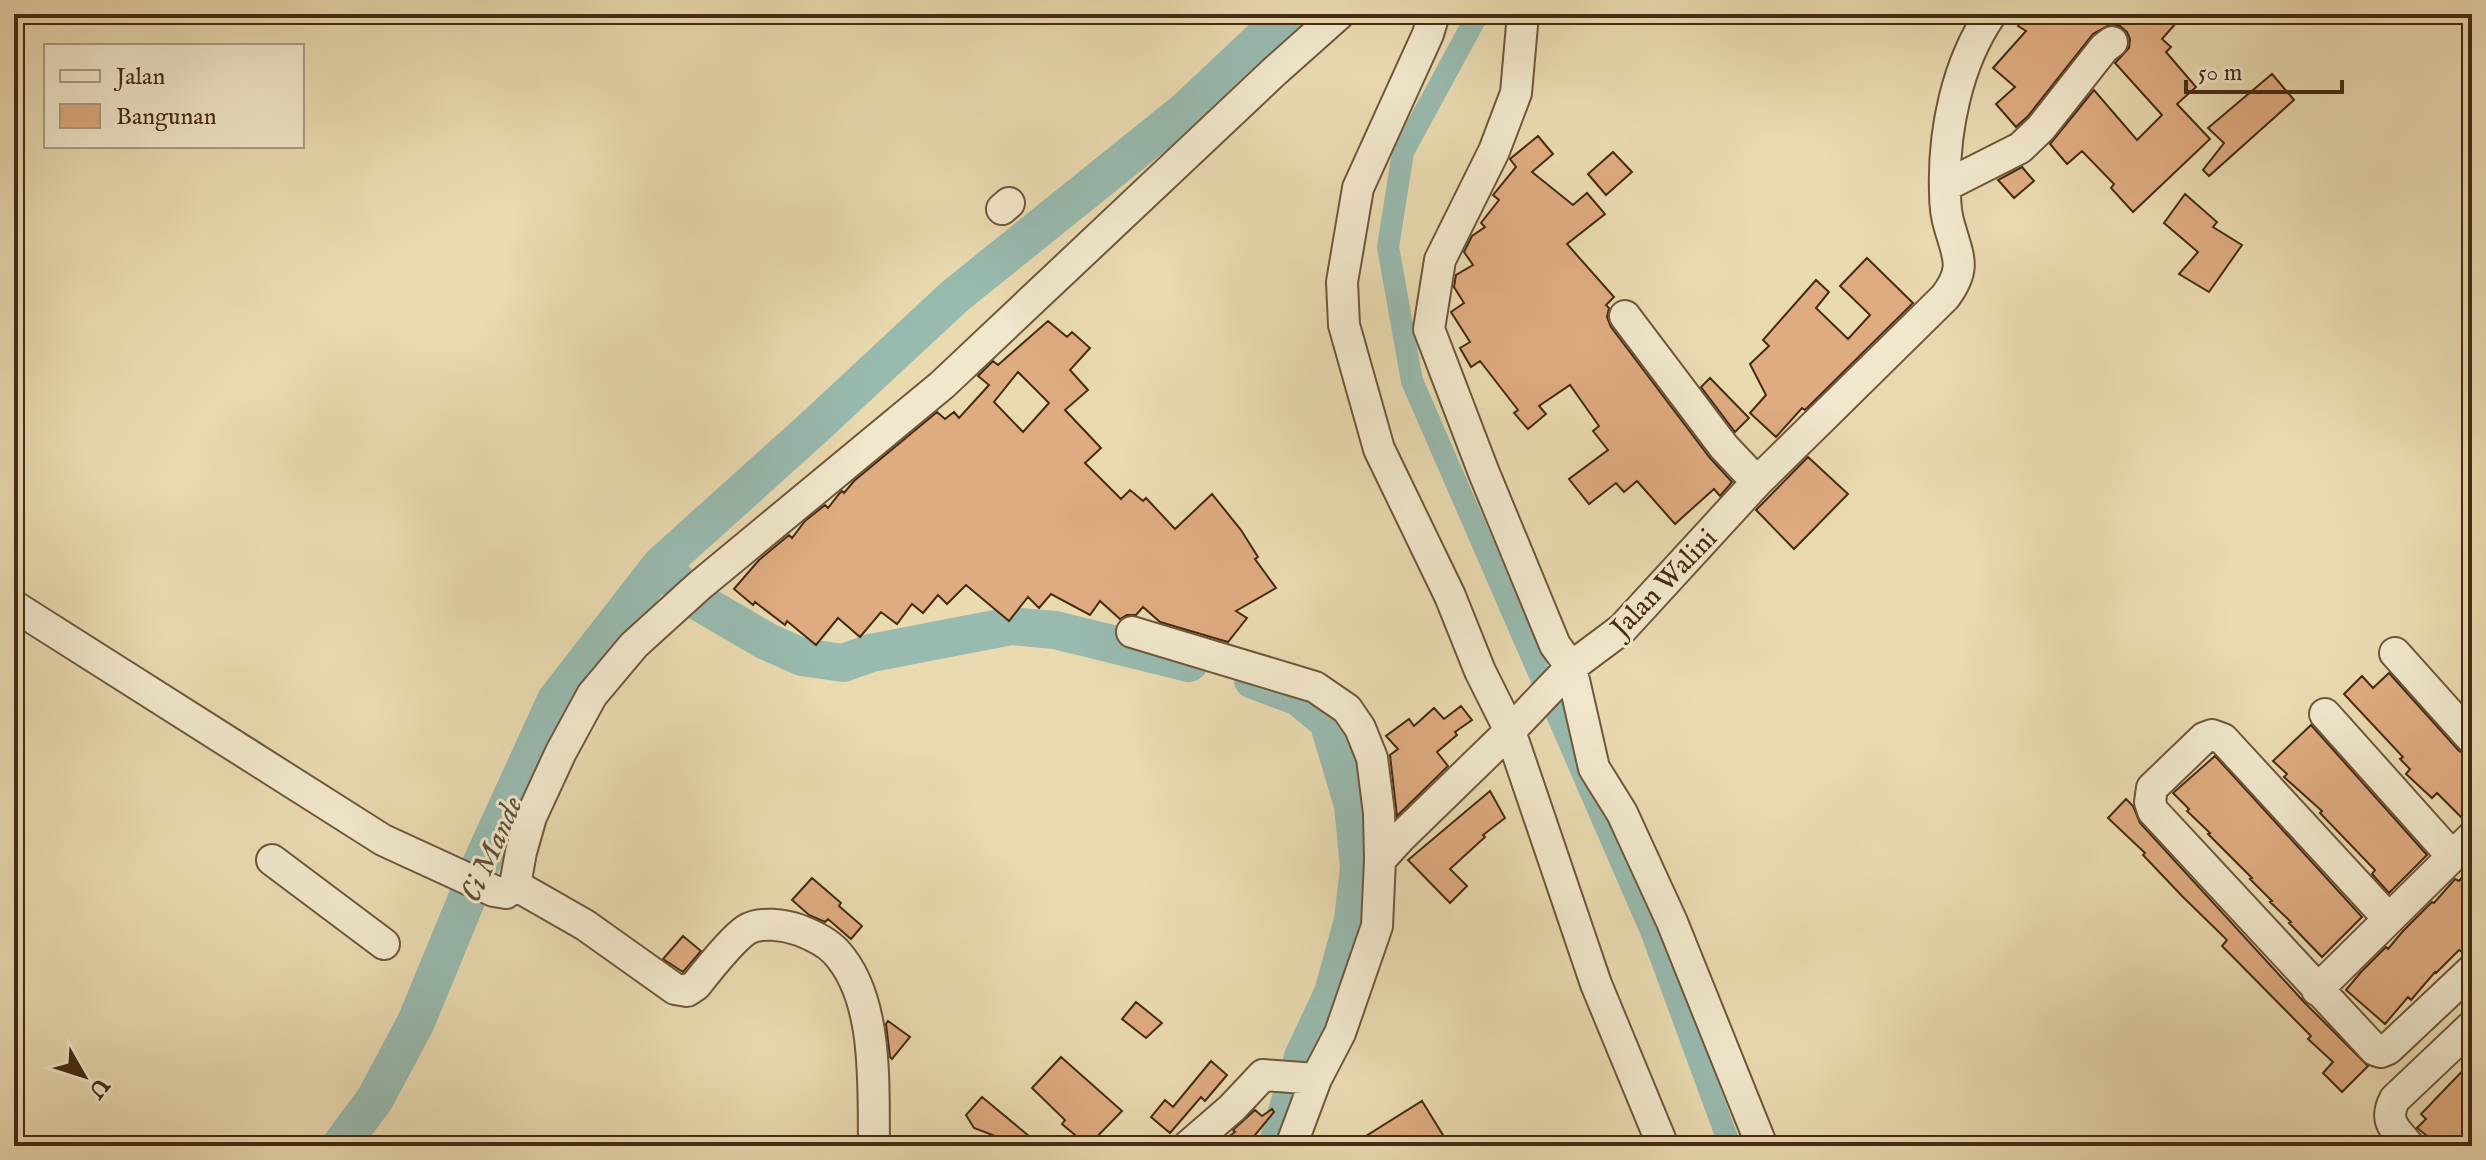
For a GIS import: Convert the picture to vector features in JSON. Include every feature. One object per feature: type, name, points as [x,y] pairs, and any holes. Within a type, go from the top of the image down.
[{"type":"street","points":[[504,888],[521,852],[531,817],[561,752],[592,695],[634,645],[691,593],[942,385],[1339,14]]},
{"type":"street","points":[[1434,14],[1428,34],[1358,188],[1342,282],[1344,325],[1379,449],[1450,596],[1480,671],[1514,726],[1596,984],[1663,1146]]},
{"type":"street","points":[[1523,14],[1516,93],[1494,151],[1440,260],[1429,329],[1484,473],[1555,645],[1569,669],[1594,768],[1622,813],[1672,922],[1762,1146]]},
{"type":"street","name":"Jalan Walini","points":[[1380,860],[1569,669],[1622,629],[1757,482],[1873,370],[1956,283],[1959,255],[1946,211],[1945,186],[1952,117],[1968,53],[1991,14]]},
{"type":"street","points":[[1945,186],[2020,148],[2041,128],[2112,42]]},
{"type":"street","points":[[1625,316],[1724,447],[1757,482]]},
{"type":"street","points":[[14,606],[383,840],[431,864],[504,888],[585,925],[675,989],[687,991],[696,985],[747,929],[766,925],[788,926],[812,935],[835,950],[854,977],[867,1017],[873,1077],[874,1146]]},
{"type":"street","points":[[1132,632],[1315,687],[1347,709],[1360,728],[1372,758],[1379,813],[1377,926],[1340,1033],[1300,1078],[1291,1146]]},
{"type":"street","points":[[2395,653],[2472,739]]},
{"type":"street","points":[[2317,990],[2462,847],[2325,714]]},
{"type":"street","points":[[2388,918],[2218,736],[2204,738],[2152,788],[2150,802],[2153,811],[2375,1050],[2381,1052],[2388,1049],[2472,970]]},
{"type":"street","points":[[272,860],[384,944]]},
{"type":"street","points":[[2409,1146],[2393,1127],[2389,1109],[2395,1099],[2472,1026]]},
{"type":"street","points":[[1188,1146],[1232,1108],[1263,1075],[1300,1078]]},
{"type":"building","points":[[2025,14],[2184,14],[2162,39],[2171,47],[2166,52],[2196,87],[2177,104],[2210,139],[2133,212],[2111,188],[2114,184],[2082,151],[2067,164],[2050,144],[2094,90],[2137,140],[2162,115],[2115,63],[2129,48],[2127,32],[2111,24],[2093,34],[2016,127],[1996,104],[2015,87],[1993,68],[2026,31],[2018,26]]},
{"type":"building","points":[[2272,74],[2294,100],[2209,176],[2203,170],[2224,143],[2208,128]]},
{"type":"building","points":[[1538,136],[1553,154],[1532,172],[1573,205],[1587,193],[1605,214],[1567,244],[1614,297],[1606,305],[1611,327],[1710,458],[1732,482],[1720,496],[1714,489],[1675,524],[1637,481],[1624,492],[1616,483],[1589,504],[1569,479],[1608,450],[1593,431],[1599,426],[1570,385],[1539,406],[1546,414],[1528,429],[1514,413],[1518,410],[1480,361],[1471,367],[1460,348],[1470,342],[1451,312],[1464,303],[1454,287],[1456,275],[1473,265],[1464,252],[1472,236],[1485,227],[1481,223],[1499,200],[1493,195],[1516,167],[1510,159]]},
{"type":"building","points":[[1613,152],[1632,172],[1606,195],[1588,174]]},
{"type":"building","points":[[2022,167],[2034,181],[2014,198],[1998,180]]},
{"type":"building","points":[[2185,194],[2217,222],[2213,227],[2242,245],[2209,292],[2179,274],[2198,252],[2164,223]]},
{"type":"building","points":[[1867,258],[1913,303],[1805,410],[1802,408],[1776,437],[1750,413],[1766,395],[1750,364],[1769,346],[1763,340],[1816,280],[1829,292],[1816,308],[1848,339],[1870,315],[1840,286]]},
{"type":"building","points":[[1048,321],[1067,337],[1072,332],[1090,348],[1070,370],[1088,390],[1065,410],[1101,448],[1085,463],[1121,499],[1130,490],[1143,501],[1146,498],[1175,529],[1212,494],[1241,530],[1258,557],[1255,559],[1276,588],[1236,611],[1247,618],[1228,642],[1160,622],[1143,607],[1136,615],[1120,619],[1100,601],[1090,615],[1051,594],[1039,608],[1028,597],[1009,621],[966,585],[947,604],[938,595],[923,613],[912,604],[897,624],[881,612],[860,637],[838,618],[816,645],[787,621],[785,625],[734,589],[759,560],[789,535],[792,538],[805,521],[825,505],[828,508],[842,491],[844,493],[854,481],[937,412],[945,419],[954,412],[959,418],[989,385],[978,376],[993,361],[998,365]],"holes":[[[1018,372],[1049,403],[1023,432],[994,402]]]},
{"type":"building","points":[[1710,378],[1749,418],[1735,432],[1701,387]]},
{"type":"building","points":[[1808,457],[1848,494],[1794,549],[1756,510]]},
{"type":"building","points":[[2389,673],[2459,751],[2472,757],[2472,812],[2464,820],[2437,793],[2432,798],[2406,774],[2410,769],[2400,759],[2403,757],[2344,694],[2362,676],[2373,688]]},
{"type":"building","points":[[1461,706],[1472,720],[1455,732],[1457,735],[1437,752],[1448,766],[1397,816],[1390,755],[1398,749],[1386,736],[1409,719],[1414,726],[1434,708],[1444,719]]},
{"type":"building","points":[[2311,725],[2427,855],[2389,893],[2372,874],[2375,870],[2320,813],[2322,811],[2284,777],[2287,774],[2273,761]]},
{"type":"building","points":[[2215,756],[2362,917],[2322,957],[2173,793]]},
{"type":"building","points":[[1490,791],[1505,818],[1483,835],[1485,837],[1450,869],[1467,886],[1450,903],[1408,860]]},
{"type":"building","points":[[2126,799],[2133,806],[2140,823],[2304,1002],[2368,1066],[2342,1092],[2323,1073],[2333,1062],[2308,1039],[2311,1036],[2222,946],[2227,940],[2108,818]]},
{"type":"building","points":[[2472,865],[2472,939],[2462,952],[2459,950],[2435,972],[2411,1000],[2408,997],[2385,1024],[2346,990]]},
{"type":"building","points":[[812,878],[862,926],[851,939],[828,919],[825,922],[809,915],[792,900]]},
{"type":"building","points":[[683,936],[701,951],[683,972],[663,959]]},
{"type":"building","points":[[1136,1002],[1162,1023],[1146,1038],[1122,1019]]},
{"type":"building","points":[[888,1021],[910,1037],[892,1059],[886,1024]]},
{"type":"building","points":[[1061,1057],[1122,1111],[1088,1146],[1062,1124],[1065,1120],[1032,1088]]},
{"type":"building","points":[[1211,1061],[1227,1075],[1205,1101],[1201,1097],[1170,1133],[1151,1117],[1165,1100],[1173,1107]]},
{"type":"building","points":[[2472,1061],[2472,1146],[2440,1146],[2417,1128],[2426,1119],[2421,1114]]},
{"type":"building","points":[[982,1097],[1041,1146],[1021,1146],[974,1128],[966,1115]]},
{"type":"building","points":[[1422,1101],[1446,1140],[1437,1146],[1350,1146]]},
{"type":"building","points":[[1272,1109],[1274,1112],[1246,1146],[1216,1146],[1235,1132],[1233,1130],[1255,1110],[1262,1116]]},
{"type":"waterway","points":[[1189,663],[1055,630],[1011,626],[871,653],[843,663],[802,657],[766,641],[694,599],[661,565],[955,296],[1185,111],[1288,14]]},
{"type":"waterway","points":[[1478,14],[1403,152],[1388,247],[1412,381],[1651,931],[1730,1146]]},
{"type":"waterway","name":"Ci Mande","points":[[340,1146],[375,1099],[416,1022],[482,862],[556,700],[661,565]]},
{"type":"waterway","points":[[1253,680],[1299,697],[1328,721],[1353,805],[1359,867],[1353,920],[1333,993],[1303,1057],[1277,1146]]}]
